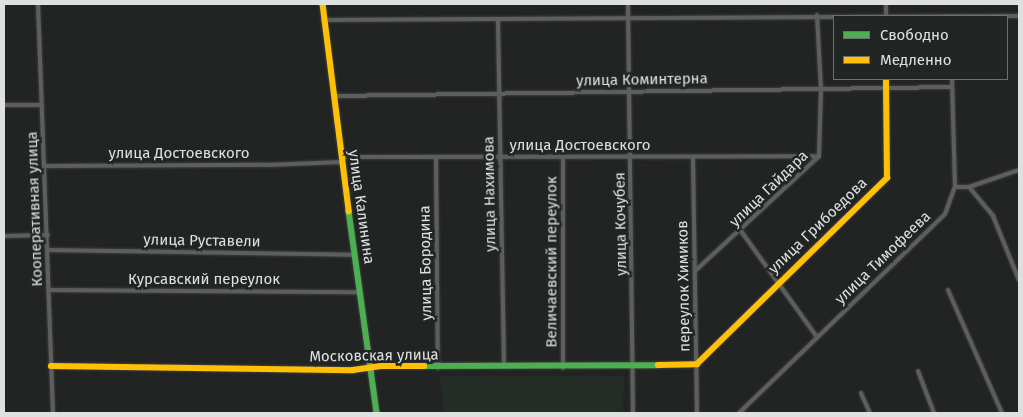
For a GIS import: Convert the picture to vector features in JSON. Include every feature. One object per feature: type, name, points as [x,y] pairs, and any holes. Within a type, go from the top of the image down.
[{"type":"street","name":"Кооперативная улица","points":[[38,4],[41,105],[46,166],[53,413]]},
{"type":"street","name":"улица Калинина","points":[[323,4],[323,20],[354,255],[377,413]]},
{"type":"street","name":"улица Кочубея","points":[[628,4],[633,413]]},
{"type":"street","points":[[323,20],[498,21],[886,15],[886,4]]},
{"type":"street","name":"улица Гайдара","points":[[695,271],[742,231],[819,156],[821,89],[817,15]]},
{"type":"street","name":"улица Нахимова","points":[[498,21],[504,368]]},
{"type":"street","name":"улица Грибоедова","points":[[697,364],[778,282],[887,178],[886,80]]},
{"type":"street","name":"улица Тимофеева","points":[[739,413],[945,214],[955,187],[952,80]]},
{"type":"street","name":"улица Коминтерна","points":[[334,96],[952,87]]},
{"type":"street","points":[[4,105],[41,105]]},
{"type":"street","name":"улица Достоевского","points":[[46,166],[267,165],[342,159],[436,157],[631,156],[694,158],[819,156]]},
{"type":"street","name":"улица Бородина","points":[[436,157],[438,368]]},
{"type":"street","name":"Величаевский переулок","points":[[563,157],[563,368]]},
{"type":"street","name":"переулок Химиков","points":[[694,158],[698,413]]},
{"type":"street","points":[[955,187],[968,186],[1019,170]]},
{"type":"street","points":[[968,186],[993,216],[1019,280]]},
{"type":"street","points":[[742,231],[817,337]]},
{"type":"street","points":[[4,236],[48,235]]},
{"type":"street","name":"улица Руставели","points":[[49,250],[354,255]]},
{"type":"street","name":"Курсавский переулок","points":[[50,290],[359,292]]},
{"type":"street","points":[[948,290],[1002,413]]},
{"type":"street","name":"Московская улица","points":[[52,366],[353,370],[371,367],[563,368],[697,364]]},
{"type":"street","points":[[918,371],[934,413]]},
{"type":"street","points":[[861,393],[870,413]]},
{"type":"shaded area","points":[[440,376],[624,376],[623,413],[444,413]]},
{"type":"traffic: fast","points":[[349,211],[377,413]]},
{"type":"traffic: fast","points":[[424,366],[658,365]]},
{"type":"traffic: slow","points":[[323,4],[349,211]]},
{"type":"traffic: slow","points":[[658,365],[697,364],[887,178],[886,80]]},
{"type":"traffic: slow","points":[[51,366],[353,370],[381,366],[424,366]]}]
